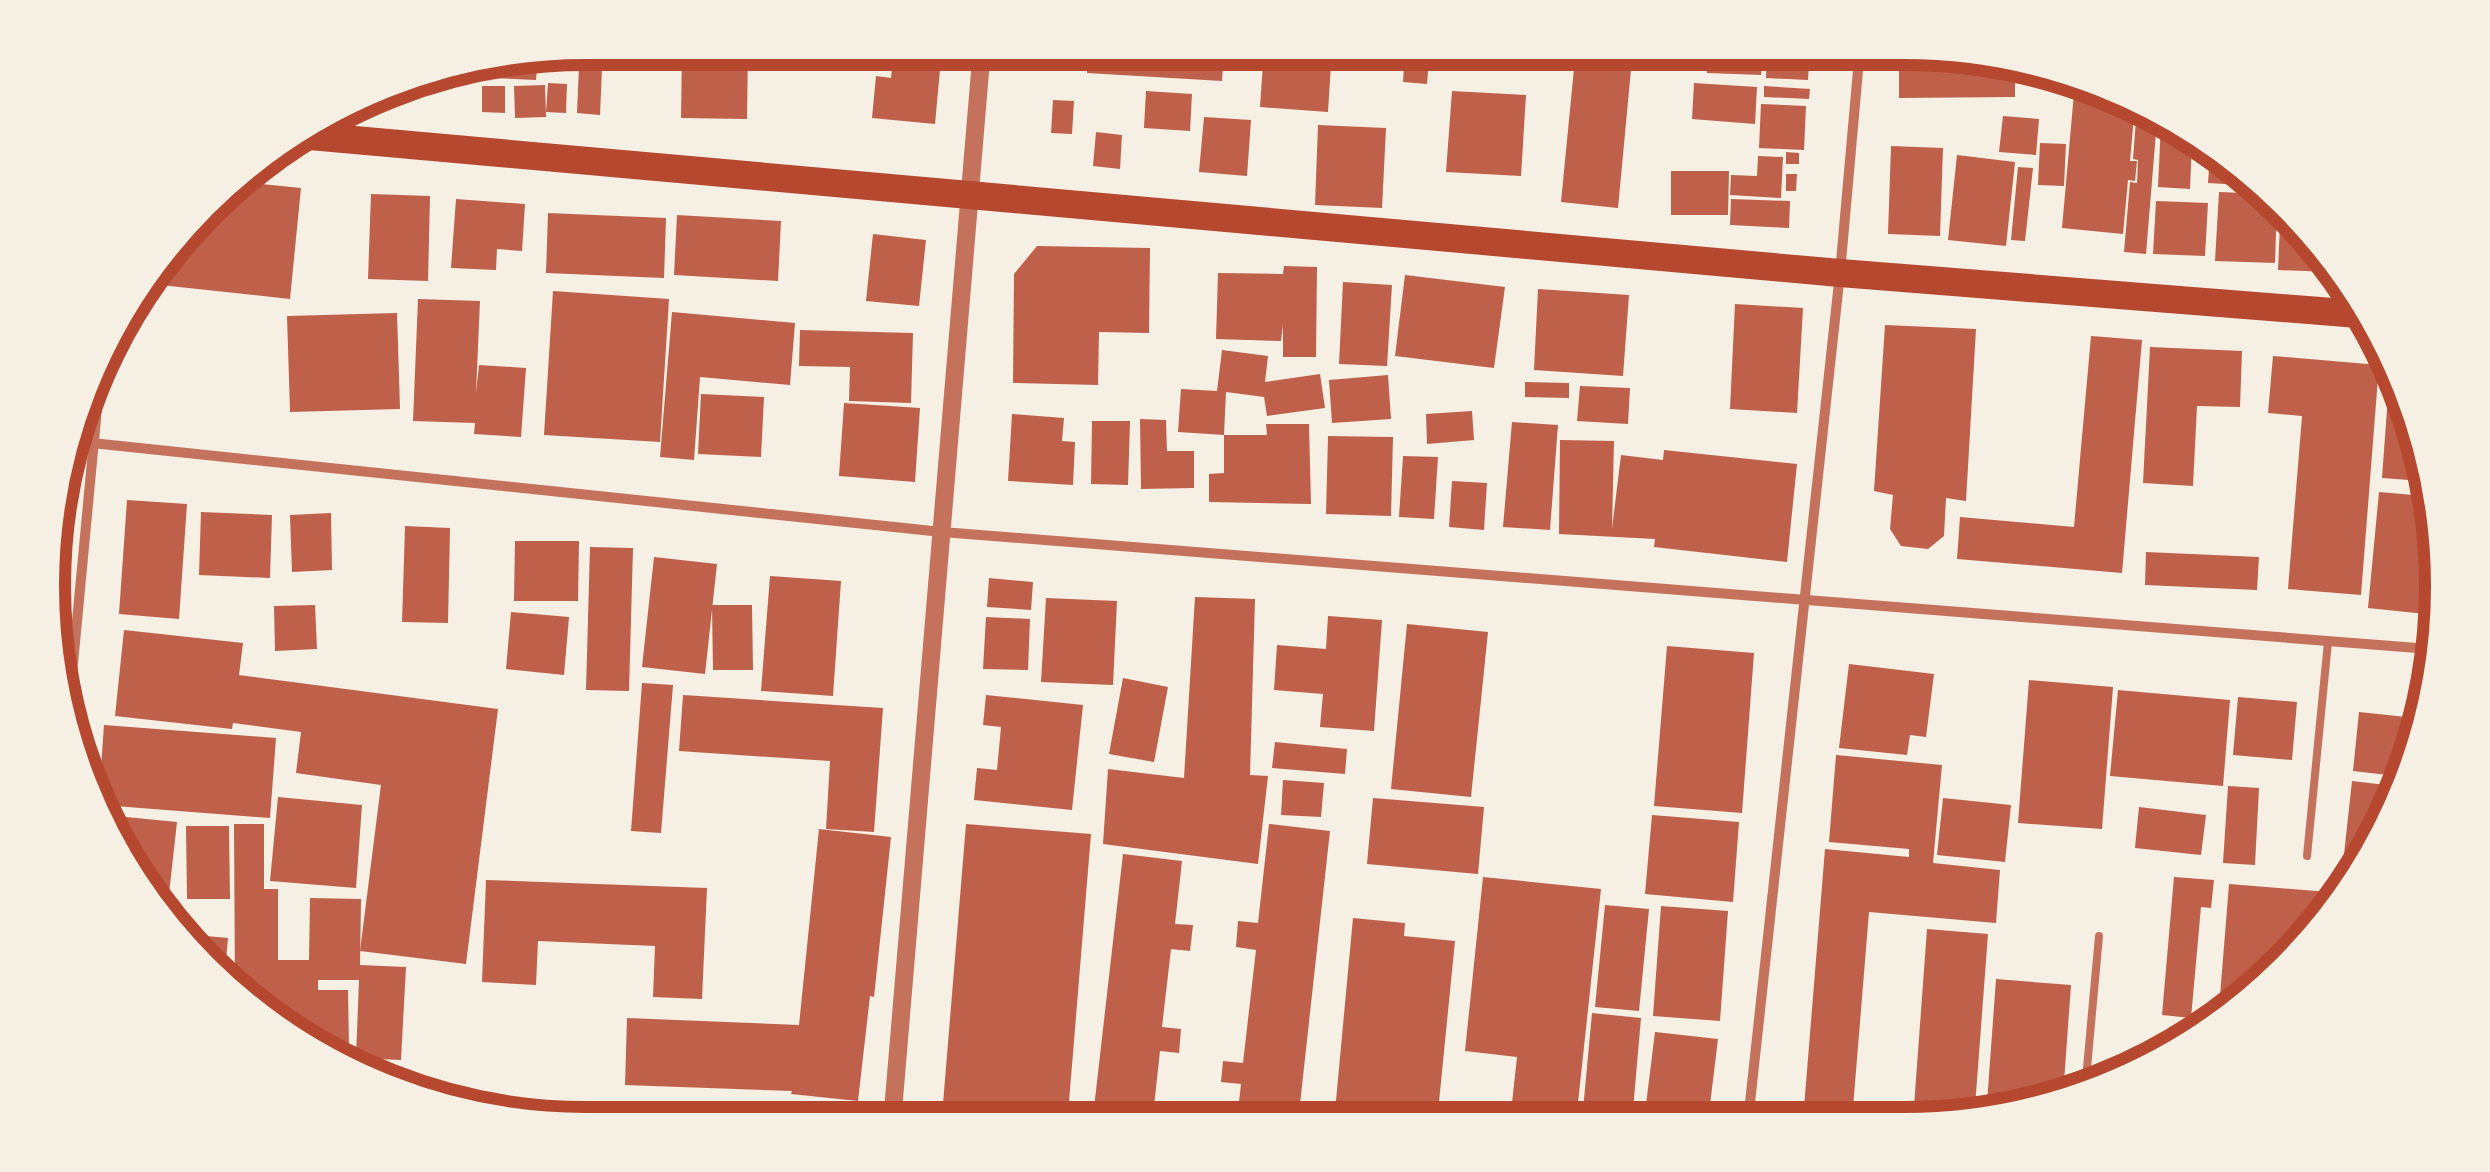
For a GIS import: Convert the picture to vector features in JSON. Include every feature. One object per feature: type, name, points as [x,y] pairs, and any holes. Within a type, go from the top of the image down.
[{"type":"highway","points":[[322,137],[2347,313]]},
{"type":"street","points":[[893,1107],[981,65]]},
{"type":"street","points":[[1749,1107],[1840,272],[1858,65]]},
{"type":"street","points":[[72,672],[97,408]]},
{"type":"street","points":[[86,442],[942,532],[2421,648]]},
{"type":"lane","points":[[2307,856],[2328,642]]},
{"type":"lane","points":[[2087,1073],[2099,936]]},
{"type":"building","points":[[682,65],[748,65],[747,119],[681,118]]},
{"type":"building","points":[[860,65],[940,65],[935,124],[872,118],[876,76],[891,78],[892,68]]},
{"type":"building","points":[[1087,65],[1223,65],[1222,81],[1087,73]]},
{"type":"building","points":[[1263,65],[1331,65],[1328,112],[1260,107]]},
{"type":"building","points":[[1404,65],[1429,65],[1427,84],[1403,82]]},
{"type":"building","points":[[1574,65],[1631,65],[1618,208],[1561,202]]},
{"type":"building","points":[[1686,65],[1705,65],[1705,71],[1686,70]]},
{"type":"building","points":[[1707,65],[1762,65],[1761,75],[1707,73]]},
{"type":"building","points":[[1766,65],[1809,65],[1808,80],[1766,78]]},
{"type":"building","points":[[1899,65],[1972,69],[2015,77],[2015,97],[1899,98]]},
{"type":"building","points":[[579,66],[602,68],[600,115],[577,113]]},
{"type":"building","points":[[537,67],[536,80],[492,78],[492,74]]},
{"type":"building","points":[[548,83],[567,84],[566,113],[546,112]]},
{"type":"building","points":[[1694,83],[1757,87],[1755,124],[1692,119]]},
{"type":"building","points":[[545,85],[546,117],[515,118],[514,86]]},
{"type":"building","points":[[482,86],[505,86],[505,113],[482,112]]},
{"type":"building","points":[[1764,86],[1810,89],[1809,99],[1764,97]]},
{"type":"building","points":[[1146,91],[1192,94],[1190,131],[1144,128]]},
{"type":"building","points":[[1452,91],[1526,95],[1521,176],[1446,172]]},
{"type":"building","points":[[2074,94],[2134,119],[2130,161],[2137,161],[2135,181],[2128,180],[2123,234],[2062,228]]},
{"type":"building","points":[[1053,100],[1074,101],[1072,134],[1051,133]]},
{"type":"building","points":[[1761,104],[1806,106],[1804,150],[1759,148]]},
{"type":"building","points":[[2003,116],[2039,119],[2036,155],[1999,152]]},
{"type":"building","points":[[1204,117],[1251,120],[1247,176],[1199,172]]},
{"type":"building","points":[[2136,120],[2156,131],[2146,254],[2124,252],[2130,182],[2137,183],[2138,160],[2133,159]]},
{"type":"building","points":[[1318,125],[1386,128],[1382,208],[1315,205]]},
{"type":"building","points":[[1096,132],[1122,135],[1120,169],[1093,166]]},
{"type":"building","points":[[2161,133],[2192,152],[2190,189],[2158,187]]},
{"type":"building","points":[[2040,143],[2066,144],[2064,186],[2038,185]]},
{"type":"building","points":[[1891,146],[1943,148],[1940,236],[1888,234]]},
{"type":"building","points":[[1786,152],[1799,153],[1799,164],[1786,164]]},
{"type":"building","points":[[1957,155],[2015,162],[2006,246],[1948,240]]},
{"type":"building","points":[[1758,156],[1783,157],[1781,198],[1730,195],[1731,175],[1757,176]]},
{"type":"building","points":[[2209,165],[2236,185],[2208,183]]},
{"type":"building","points":[[2018,167],[2033,168],[2025,241],[2011,240]]},
{"type":"building","points":[[1671,171],[1729,171],[1728,215],[1671,215]]},
{"type":"building","points":[[1786,174],[1797,174],[1796,191],[1786,191]]},
{"type":"building","points":[[256,183],[301,188],[290,299],[161,285],[194,242]]},
{"type":"building","points":[[2219,192],[2247,193],[2276,222],[2275,263],[2215,261]]},
{"type":"building","points":[[371,194],[430,196],[428,281],[368,279]]},
{"type":"building","points":[[456,199],[525,204],[522,251],[497,249],[496,270],[451,268]]},
{"type":"building","points":[[1731,199],[1790,201],[1789,228],[1730,225]]},
{"type":"building","points":[[2156,201],[2208,203],[2205,256],[2153,254]]},
{"type":"building","points":[[548,213],[666,218],[664,278],[546,273]]},
{"type":"building","points":[[677,215],[781,221],[778,281],[674,275]]},
{"type":"building","points":[[2280,226],[2319,272],[2278,270]]},
{"type":"building","points":[[873,234],[926,240],[919,306],[866,301]]},
{"type":"building","points":[[1037,246],[1150,248],[1149,333],[1099,332],[1098,385],[1013,383],[1014,274]]},
{"type":"building","points":[[1284,266],[1317,267],[1316,357],[1283,357],[1283,325],[1281,341],[1216,339],[1218,273],[1283,274]]},
{"type":"building","points":[[1405,275],[1505,287],[1494,368],[1395,356]]},
{"type":"building","points":[[1343,282],[1392,285],[1387,366],[1339,364]]},
{"type":"building","points":[[1538,289],[1629,295],[1623,376],[1534,370]]},
{"type":"building","points":[[553,291],[669,299],[660,442],[544,435]]},
{"type":"building","points":[[418,299],[480,301],[476,393],[479,365],[526,368],[521,437],[474,434],[475,423],[413,421]]},
{"type":"building","points":[[1735,304],[1803,308],[1797,413],[1730,409]]},
{"type":"building","points":[[672,312],[795,323],[790,385],[700,377],[694,460],[660,457]]},
{"type":"building","points":[[397,313],[400,409],[290,412],[287,316]]},
{"type":"building","points":[[1885,325],[1976,329],[1966,501],[1946,498],[1944,536],[1928,549],[1901,546],[1890,529],[1893,495],[1874,491]]},
{"type":"building","points":[[800,330],[913,333],[911,403],[849,401],[850,367],[799,366]]},
{"type":"building","points":[[2091,336],[2142,340],[2122,573],[1957,559],[1960,517],[2074,527]]},
{"type":"building","points":[[2150,347],[2242,351],[2240,407],[2197,406],[2193,486],[2143,483]]},
{"type":"building","points":[[1222,350],[1268,356],[1265,382],[1320,374],[1325,408],[1267,416],[1264,397],[1226,392],[1224,435],[1178,432],[1181,389],[1217,391]]},
{"type":"building","points":[[2273,356],[2375,365],[2378,372],[2361,595],[2288,589],[2302,416],[2268,413]]},
{"type":"building","points":[[1388,375],[1391,419],[1332,423],[1329,380]]},
{"type":"building","points":[[1525,382],[1569,383],[1569,398],[1525,397]]},
{"type":"building","points":[[1580,386],[1630,388],[1628,424],[1577,421]]},
{"type":"building","points":[[701,394],[764,397],[761,457],[698,454]]},
{"type":"building","points":[[2388,395],[2414,480],[2382,478]]},
{"type":"building","points":[[844,403],[920,408],[915,482],[839,476]]},
{"type":"building","points":[[1472,411],[1474,440],[1427,444],[1426,414]]},
{"type":"building","points":[[1012,414],[1064,418],[1062,441],[1075,442],[1073,485],[1008,481]]},
{"type":"building","points":[[1140,419],[1166,420],[1167,451],[1194,451],[1194,488],[1141,489]]},
{"type":"building","points":[[1092,421],[1130,421],[1128,485],[1091,484]]},
{"type":"building","points":[[1512,422],[1558,425],[1550,530],[1503,527]]},
{"type":"building","points":[[1266,424],[1309,424],[1311,504],[1209,502],[1209,474],[1224,473],[1224,435],[1267,435]]},
{"type":"building","points":[[1328,436],[1393,437],[1391,516],[1326,514]]},
{"type":"building","points":[[1560,440],[1614,441],[1612,529],[1621,455],[1663,460],[1664,450],[1797,464],[1787,562],[1654,547],[1655,539],[1559,534]]},
{"type":"building","points":[[1403,456],[1438,457],[1434,519],[1399,517]]},
{"type":"building","points":[[1452,481],[1487,483],[1484,530],[1449,527]]},
{"type":"building","points":[[2379,492],[2417,495],[2424,552],[2424,614],[2368,608]]},
{"type":"building","points":[[127,500],[187,504],[179,619],[119,614]]},
{"type":"building","points":[[201,512],[272,515],[270,578],[199,575]]},
{"type":"building","points":[[331,513],[332,570],[292,572],[290,515]]},
{"type":"building","points":[[405,526],[450,528],[448,623],[402,622]]},
{"type":"building","points":[[515,541],[579,541],[578,601],[514,601]]},
{"type":"building","points":[[590,547],[633,548],[629,691],[586,690]]},
{"type":"building","points":[[2146,552],[2259,557],[2257,590],[2145,585]]},
{"type":"building","points":[[654,557],[717,564],[705,674],[642,667]]},
{"type":"building","points":[[770,576],[841,581],[833,696],[761,691]]},
{"type":"building","points":[[989,578],[1033,582],[1031,610],[987,607]]},
{"type":"building","points":[[1195,597],[1255,599],[1250,775],[1268,776],[1258,864],[1103,844],[1108,769],[1184,778]]},
{"type":"building","points":[[1046,598],[1117,601],[1113,685],[1041,682]]},
{"type":"building","points":[[315,605],[317,649],[275,651],[274,606]]},
{"type":"building","points":[[712,605],[752,605],[753,670],[713,670]]},
{"type":"building","points":[[511,612],[569,617],[564,675],[506,669]]},
{"type":"building","points":[[1328,616],[1382,620],[1374,731],[1320,727],[1323,694],[1274,690],[1277,645],[1326,649]]},
{"type":"building","points":[[986,617],[1030,619],[1028,670],[983,669]]},
{"type":"building","points":[[1407,624],[1488,632],[1471,797],[1391,789]]},
{"type":"building","points":[[124,630],[243,643],[239,675],[498,709],[466,964],[360,951],[381,785],[296,773],[301,732],[233,723],[232,729],[115,716]]},
{"type":"building","points":[[1667,646],[1754,653],[1742,813],[1654,806]]},
{"type":"building","points":[[1849,664],[1934,674],[1926,737],[1910,735],[1907,755],[1839,748]]},
{"type":"building","points":[[1123,678],[1168,687],[1154,762],[1109,754]]},
{"type":"building","points":[[2029,680],[2113,687],[2102,829],[2018,823]]},
{"type":"building","points":[[642,683],[673,685],[661,833],[631,831]]},
{"type":"building","points":[[2118,690],[2230,700],[2223,786],[2110,776]]},
{"type":"building","points":[[683,695],[883,708],[874,832],[826,829],[830,761],[679,751]]},
{"type":"building","points":[[986,695],[1083,705],[1072,810],[974,800],[977,768],[997,770],[1001,727],[983,725]]},
{"type":"building","points":[[2238,697],[2297,702],[2292,760],[2233,755]]},
{"type":"building","points":[[2359,712],[2408,717],[2389,775],[2353,771]]},
{"type":"building","points":[[104,725],[276,738],[270,818],[114,806],[101,773]]},
{"type":"building","points":[[1275,742],[1347,749],[1345,774],[1272,768]]},
{"type":"building","points":[[1836,755],[1942,765],[1933,863],[2000,870],[1996,923],[1869,912],[1853,1107],[1804,1107],[1825,849],[1909,857],[1909,849],[1829,842]]},
{"type":"building","points":[[1283,780],[1324,783],[1321,817],[1281,815]]},
{"type":"building","points":[[2352,781],[2385,785],[2371,816],[2343,866]]},
{"type":"building","points":[[2228,786],[2259,788],[2255,865],[2223,863]]},
{"type":"building","points":[[278,797],[362,805],[356,888],[270,881]]},
{"type":"building","points":[[1373,798],[1484,807],[1478,874],[1367,864]]},
{"type":"building","points":[[1943,798],[2011,805],[2005,862],[1937,855]]},
{"type":"building","points":[[2139,807],[2206,815],[2201,855],[2135,848]]},
{"type":"building","points":[[1652,815],[1739,822],[1733,902],[1645,894]]},
{"type":"building","points":[[119,816],[177,822],[169,894],[153,875]]},
{"type":"building","points":[[234,824],[264,824],[264,889],[278,889],[278,960],[309,960],[310,898],[361,899],[360,965],[406,967],[401,1060],[368,1059],[356,1053],[359,980],[318,980],[318,990],[348,990],[349,1047],[344,1047],[297,1019],[235,971]]},
{"type":"building","points":[[966,824],[1091,834],[1069,1107],[943,1104]]},
{"type":"building","points":[[1269,824],[1330,831],[1300,1107],[1238,1107],[1241,1084],[1221,1082],[1223,1061],[1243,1063],[1256,950],[1236,947],[1238,921],[1258,923]]},
{"type":"building","points":[[186,826],[229,826],[230,899],[187,899]]},
{"type":"building","points":[[819,829],[891,837],[858,1101],[791,1094],[792,1091],[625,1085],[627,1018],[799,1025]]},
{"type":"building","points":[[1123,854],[1182,861],[1175,924],[1193,925],[1190,951],[1171,949],[1162,1027],[1181,1029],[1179,1053],[1160,1051],[1154,1107],[1094,1107]]},
{"type":"building","points":[[1483,877],[1601,889],[1578,1107],[1512,1107],[1517,1057],[1465,1051]]},
{"type":"building","points":[[2174,877],[2214,880],[2211,908],[2201,907],[2191,1018],[2162,1015]]},
{"type":"building","points":[[486,880],[707,888],[702,999],[653,997],[655,946],[538,941],[536,985],[482,982]]},
{"type":"building","points":[[2229,884],[2325,892],[2296,930],[2220,1000]]},
{"type":"building","points":[[1605,905],[1649,909],[1639,1011],[1595,1007]]},
{"type":"building","points":[[1661,906],[1728,911],[1720,1021],[1653,1016]]},
{"type":"building","points":[[1353,918],[1405,923],[1404,936],[1455,941],[1438,1107],[1335,1107]]},
{"type":"building","points":[[1927,929],[1988,934],[1975,1102],[1914,1107]]},
{"type":"building","points":[[199,935],[228,938],[226,962]]},
{"type":"building","points":[[1996,979],[2071,985],[2064,1081],[1987,1100]]},
{"type":"building","points":[[1592,1013],[1641,1018],[1633,1107],[1583,1107]]},
{"type":"building","points":[[1655,1032],[1718,1039],[1710,1107],[1646,1107]]}]
